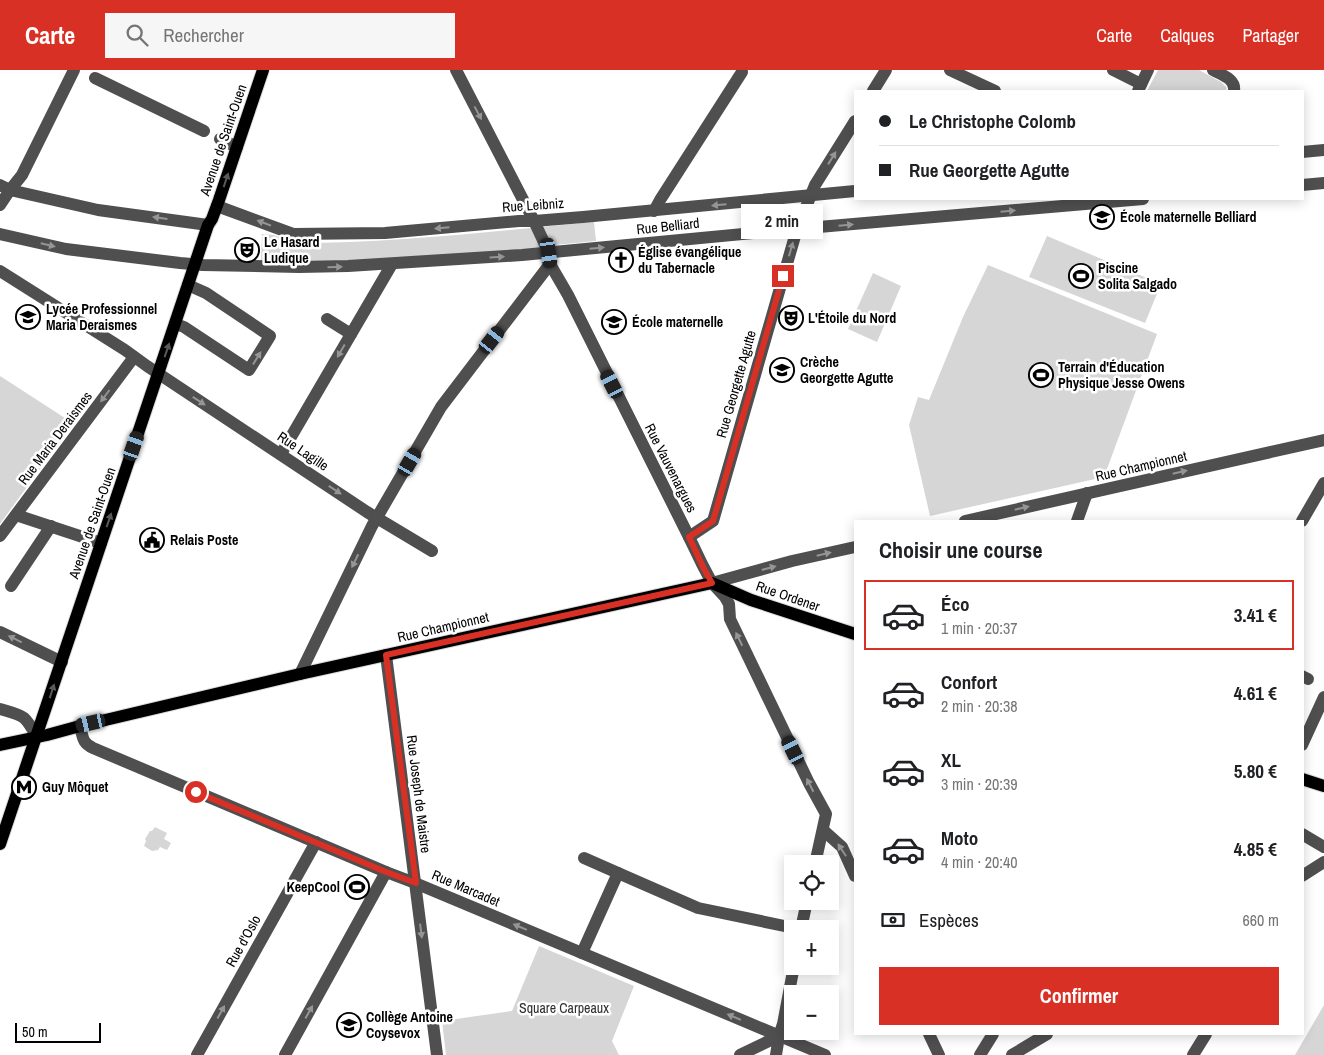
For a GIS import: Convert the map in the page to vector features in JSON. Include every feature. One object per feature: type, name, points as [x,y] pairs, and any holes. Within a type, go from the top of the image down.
[{"type":"main road","name":"Avenue de Saint-Ouen","points":[[0,844],[208,225],[217,206],[263,70]]},
{"type":"main road","name":"Rue Championnet","points":[[0,745],[300,674],[712,583]]},
{"type":"main road","name":"Rue Ordener","points":[[712,583],[751,600],[854,634]]},
{"type":"main road","points":[[1304,780],[1324,786]]},
{"type":"street","points":[[0,206],[5,187],[22,174],[74,70]]},
{"type":"street","points":[[875,90],[886,70]]},
{"type":"street","points":[[950,70],[993,90]]},
{"type":"street","points":[[1113,70],[1140,87],[1148,70]]},
{"type":"street","points":[[1213,70],[1231,80],[1234,89]]},
{"type":"street","name":"Rue Vauvenargues","points":[[458,71],[534,221],[568,295],[704,569],[712,583],[729,604],[730,620],[826,814],[817,855]]},
{"type":"street","points":[[654,210],[742,72]]},
{"type":"street","points":[[95,78],[204,131]]},
{"type":"street","name":"Rue Georgette Agutte","points":[[689,537],[713,521],[797,229],[810,195],[854,123]]},
{"type":"street","points":[[220,139],[237,147]]},
{"type":"street","points":[[1304,152],[1324,150]]},
{"type":"street","points":[[1304,184],[1324,182]]},
{"type":"street","points":[[5,187],[98,210],[208,225]]},
{"type":"street","name":"Rue Leibniz","points":[[217,206],[293,234],[385,233],[854,191]]},
{"type":"street","name":"Rue Belliard","points":[[0,234],[66,249],[195,264],[307,267],[550,258],[797,229],[1131,200]]},
{"type":"street","points":[[300,674],[376,517],[441,407],[550,258]]},
{"type":"street","points":[[280,454],[392,264]]},
{"type":"street","name":"Rue Lagille","points":[[0,271],[125,350],[158,374],[376,517],[432,551]]},
{"type":"street","points":[[176,324],[184,327],[249,370],[270,336],[206,292],[188,285]]},
{"type":"street","points":[[327,319],[351,334]]},
{"type":"street","name":"Rue Maria Deraismes","points":[[0,536],[134,357]]},
{"type":"street","name":"Rue Championnet","points":[[975,520],[1324,440]]},
{"type":"street","points":[[1303,520],[1324,483]]},
{"type":"street","points":[[1077,520],[1087,493]]},
{"type":"street","points":[[16,514],[101,543]]},
{"type":"street","points":[[11,586],[51,526]]},
{"type":"street","name":"Rue Championnet","points":[[712,583],[792,561],[854,547]]},
{"type":"street","points":[[0,632],[62,662]]},
{"type":"street","name":"Rue Joseph de Maistre","points":[[386,655],[437,1055]]},
{"type":"street","points":[[1304,742],[1324,698]]},
{"type":"street","points":[[0,709],[21,715],[28,720],[37,737]]},
{"type":"street","name":"Rue Marcadet","points":[[80,726],[87,745],[826,1055]]},
{"type":"street","points":[[823,830],[842,847],[854,874]]},
{"type":"street","points":[[1304,835],[1324,847]]},
{"type":"street","name":"Rue d'Oslo","points":[[197,1055],[316,842]]},
{"type":"street","points":[[584,858],[698,908],[784,926]]},
{"type":"street","points":[[1304,875],[1324,862]]},
{"type":"street","points":[[285,1055],[386,872]]},
{"type":"street","points":[[582,953],[618,873]]},
{"type":"street","points":[[776,1055],[792,975]]},
{"type":"street","points":[[929,1035],[939,1055]]},
{"type":"street","points":[[981,1055],[992,1035]]},
{"type":"street","points":[[1012,1055],[1044,1035]]},
{"type":"street","points":[[1193,1055],[1205,1035]]},
{"type":"street","points":[[740,1055],[779,1036]]},
{"type":"green space","points":[[1158,70],[1199,70],[1221,82],[1227,90],[1148,90]]},
{"type":"green space","points":[[594,222],[596,241],[530,249],[389,261],[261,261],[262,234],[274,235],[297,243],[371,241]]},
{"type":"green space","name":"Piscine Solita Salgado","points":[[1047,236],[1161,284],[1145,323],[1029,277]]},
{"type":"green space","name":"Terrain d'Éducation Physique Jesse Owens","points":[[988,265],[1157,334],[1104,477],[930,516],[909,425],[918,397],[929,400],[963,317]]},
{"type":"green space","points":[[873,273],[901,286],[877,342],[848,329]]},
{"type":"green space","points":[[0,376],[68,420],[69,429],[0,524]]},
{"type":"green space","points":[[155,827],[167,833],[164,839],[171,843],[167,850],[160,847],[158,850],[152,851],[144,846],[145,839]]},
{"type":"green space","name":"Square Carpeaux","points":[[539,946],[634,986],[612,1041],[619,1055],[446,1055],[442,1021],[512,1011]]},
{"type":"green space","points":[[1324,1005],[1324,1055],[1295,1055]]},
{"type":"place","name":"École maternelle Belliard","points":[[1102,217]]},
{"type":"place","name":"Le Hasard Ludique","points":[[247,250]]},
{"type":"place","name":"Église évangélique du Tabernacle","points":[[621,260]]},
{"type":"place","name":"Piscine Solita Salgado","points":[[1081,276]]},
{"type":"place","name":"Lycée Professionnel Maria Deraismes","points":[[28,317]]},
{"type":"place","name":"L'Étoile du Nord","points":[[791,318]]},
{"type":"place","name":"École maternelle","points":[[614,322]]},
{"type":"place","name":"Crèche Georgette Agutte","points":[[782,370]]},
{"type":"place","name":"Terrain d'Éducation Physique Jesse Owens","points":[[1041,375]]},
{"type":"place","name":"Relais Poste","points":[[152,540]]},
{"type":"place","name":"Guy Môquet","points":[[24,787]]},
{"type":"place","name":"KeepCool","points":[[357,887]]},
{"type":"place","name":"Collège Antoine Coysevox","points":[[349,1025]]},
{"type":"route","points":[[196,792],[416,883],[386,655],[712,583],[689,537],[713,521],[783,276]]}]
